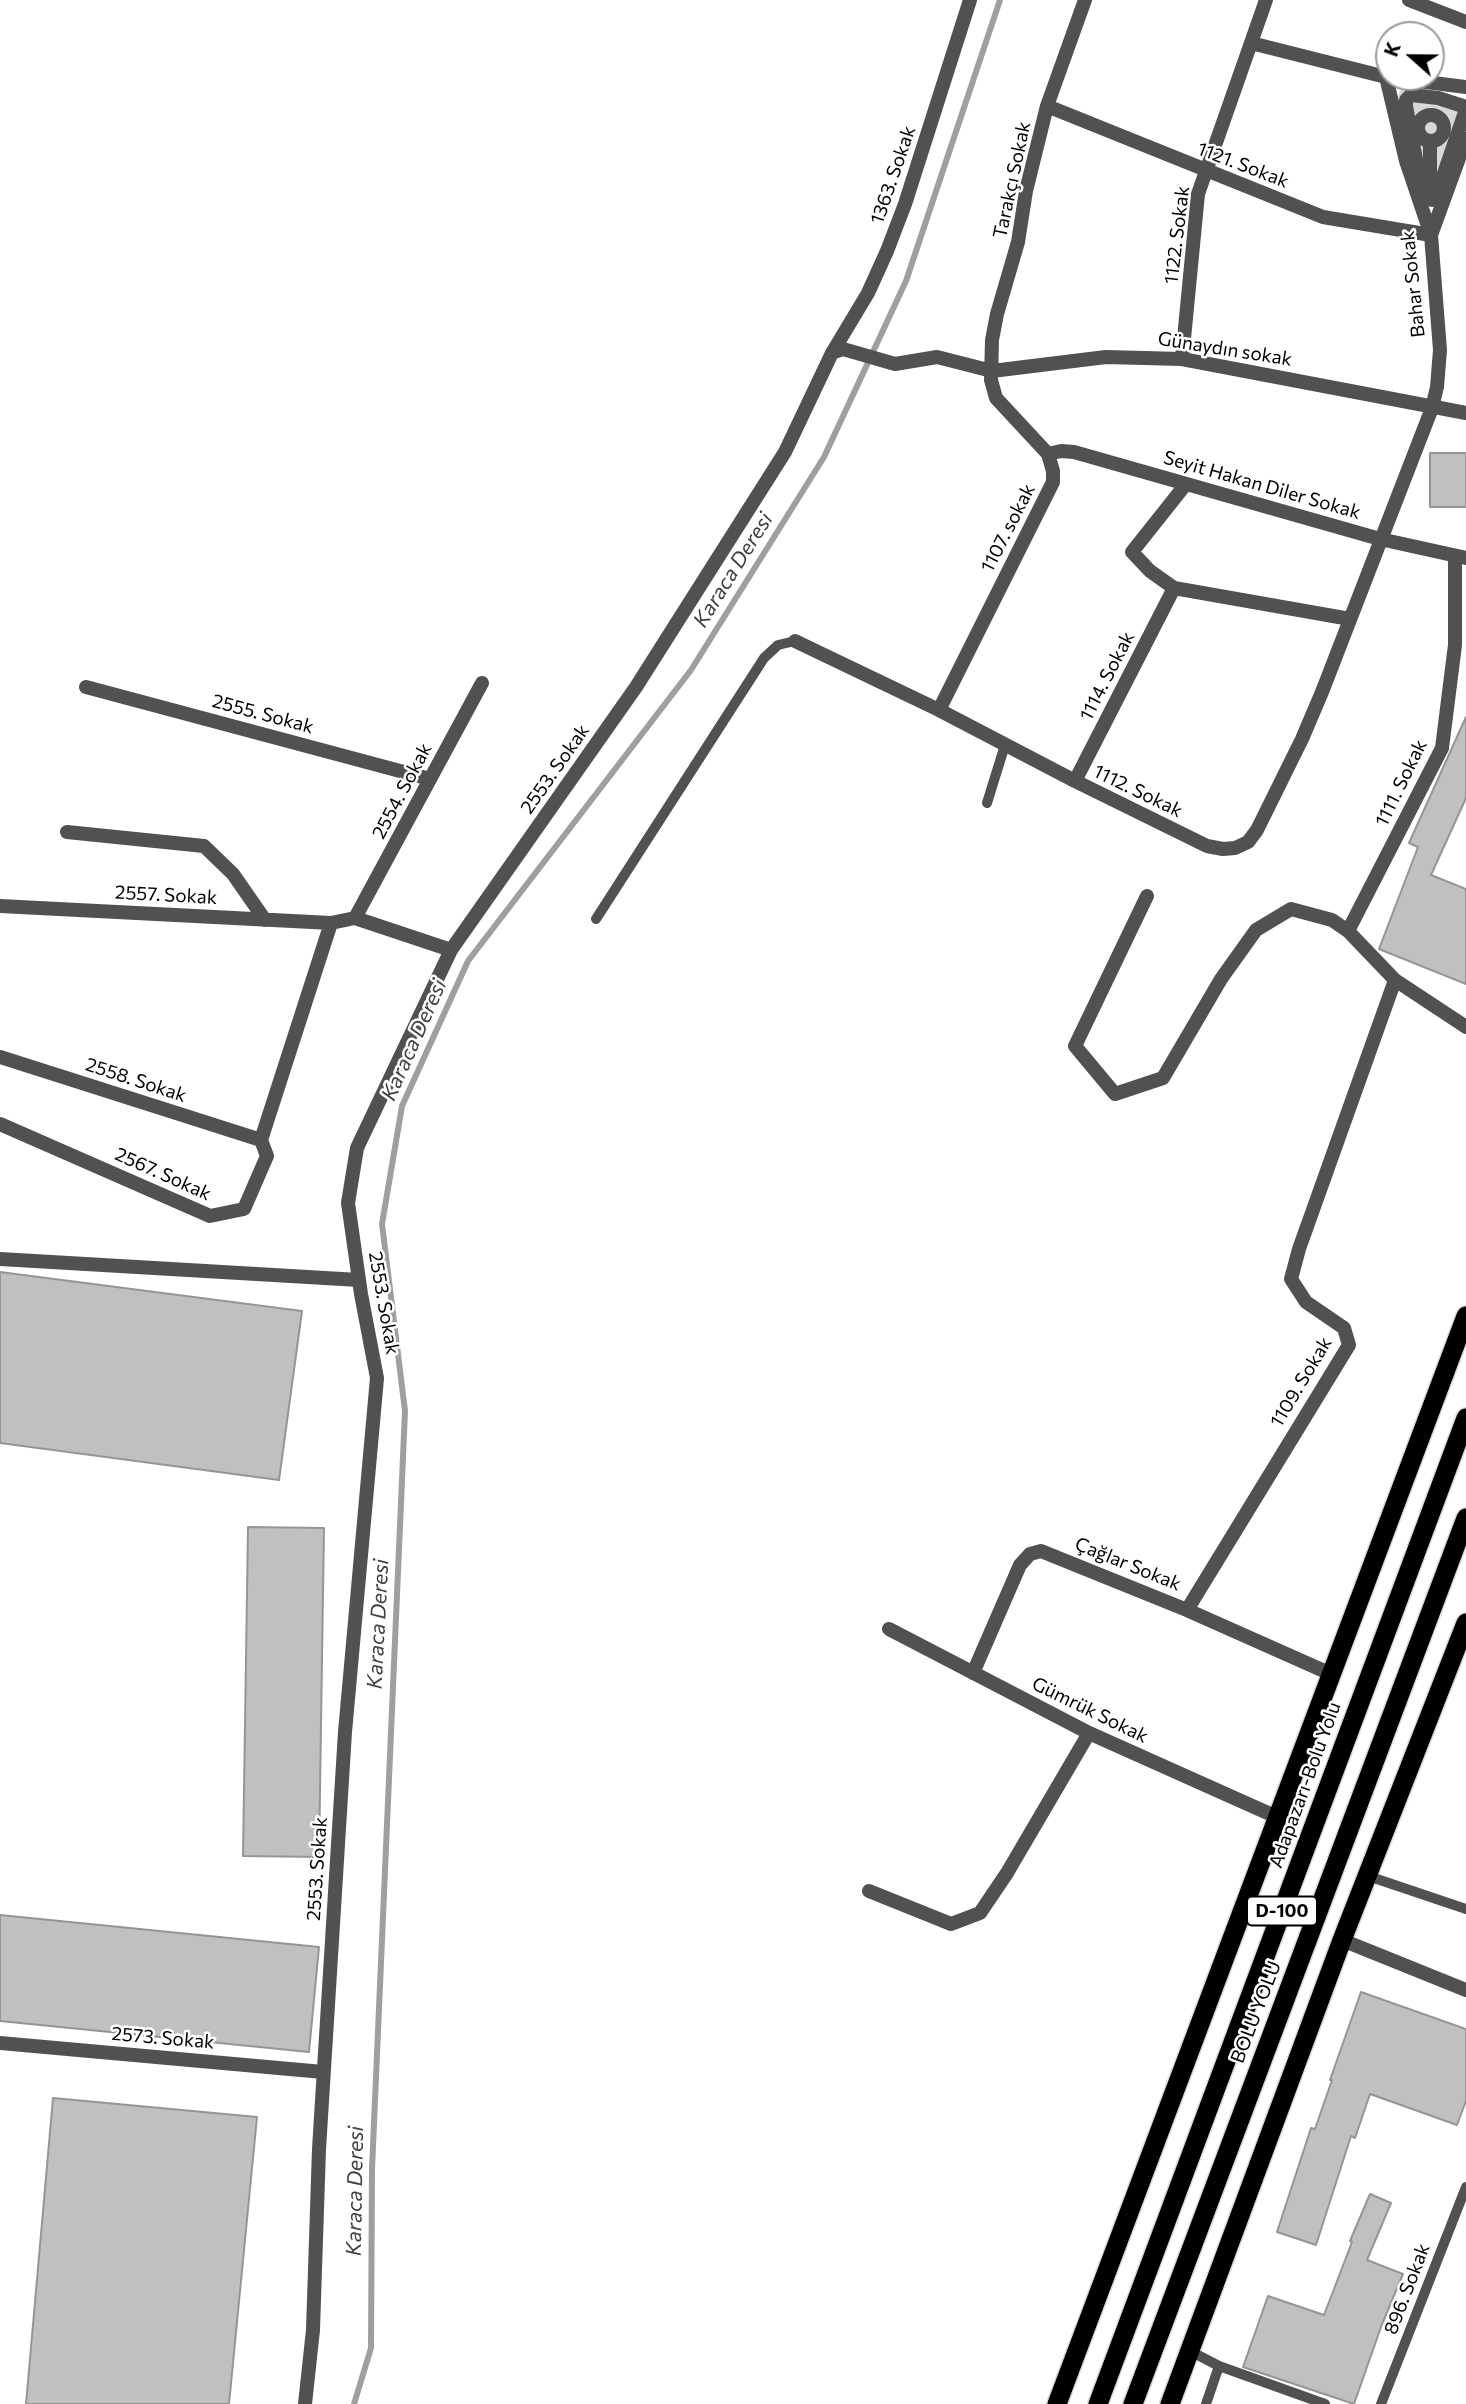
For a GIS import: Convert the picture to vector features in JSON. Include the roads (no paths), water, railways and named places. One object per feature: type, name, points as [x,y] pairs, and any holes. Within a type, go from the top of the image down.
[{"type":"highway","points":[[1058,2404],[1466,1316]]},
{"type":"highway","name":"Adapazarı-Bolu Yolu","points":[[1098,2404],[1466,1418]]},
{"type":"highway","name":"BOLU YOLU","points":[[1133,2404],[1466,1518]]},
{"type":"highway","points":[[1170,2404],[1342,1940],[1460,1657],[1466,1623]]},
{"type":"street","name":"1363. Sokak","points":[[838,351],[868,293],[905,204],[970,0]]},
{"type":"street","name":"Tarakçı Sokak","points":[[992,371],[992,340],[997,314],[1018,242],[1026,191],[1047,106],[1085,0]]},
{"type":"street","name":"1122. Sokak","points":[[1182,359],[1198,194],[1266,0]]},
{"type":"street","points":[[1409,0],[1466,22]]},
{"type":"street","points":[[1251,43],[1375,74]]},
{"type":"street","points":[[1445,83],[1466,87]]},
{"type":"street","name":"Bahar Sokak","points":[[1390,91],[1431,235],[1440,350],[1432,408]]},
{"type":"street","points":[[1430,200],[1430,141],[1442,136],[1445,128],[1443,120],[1432,114],[1440,91]]},
{"type":"street","points":[[1430,200],[1423,195],[1410,155],[1406,100],[1415,94],[1464,106],[1465,113],[1431,235]]},
{"type":"street","name":"1121. Sokak","points":[[1047,106],[1323,217],[1431,235]]},
{"type":"street","points":[[1430,200],[1436,197],[1466,139]]},
{"type":"street","points":[[1410,155],[1453,161]]},
{"type":"street","name":"Günaydın sokak","points":[[838,351],[895,364],[937,357],[992,371],[1106,357],[1182,359],[1319,383],[1432,408],[1466,412]]},
{"type":"street","name":"2553. Sokak","points":[[305,2404],[313,2330],[323,2072],[345,1732],[377,1378],[348,1203],[357,1148],[451,950],[636,687],[785,452],[838,351]]},
{"type":"street","points":[[992,371],[992,389],[996,398],[1048,454]]},
{"type":"street","name":"1112. Sokak","points":[[795,641],[939,710],[1207,846],[1235,848],[1248,842],[1256,830],[1302,739],[1432,408]]},
{"type":"street","name":"Seyit Hakan Diler Sokak","points":[[1048,454],[1074,452],[1380,539],[1460,558]]},
{"type":"street","name":"1107. sokak","points":[[939,710],[1053,482],[1054,471],[1048,454]]},
{"type":"street","points":[[1186,484],[1132,552],[1150,571],[1174,588],[1350,619]]},
{"type":"street","name":"1111. Sokak","points":[[1348,931],[1442,748],[1455,645],[1460,558]]},
{"type":"street","name":"1114. Sokak","points":[[1075,781],[1174,588]]},
{"type":"street","name":"2554. Sokak","points":[[355,918],[482,683]]},
{"type":"street","name":"2555. Sokak","points":[[86,687],[430,779]]},
{"type":"street","points":[[67,832],[204,846],[233,874],[265,919]]},
{"type":"street","points":[[1147,896],[1075,1046],[1115,1094],[1163,1078],[1221,979],[1256,930],[1291,909],[1332,920],[1348,931],[1395,979],[1466,1027]]},
{"type":"street","name":"2557. Sokak","points":[[0,906],[331,923]]},
{"type":"street","points":[[261,1140],[331,923],[355,918],[451,950]]},
{"type":"street","name":"1109. Sokak","points":[[1187,1610],[1349,1345],[1344,1328],[1306,1302],[1292,1279],[1299,1249],[1395,979]]},
{"type":"street","name":"2558. Sokak","points":[[0,1057],[261,1140]]},
{"type":"street","name":"2567. Sokak","points":[[0,1124],[210,1216],[244,1209],[267,1156],[261,1140]]},
{"type":"street","points":[[0,1259],[359,1280]]},
{"type":"street","name":"Çağlar Sokak","points":[[973,1673],[1024,1558],[1035,1552],[1046,1552],[1187,1610],[1331,1674]]},
{"type":"street","name":"Gümrük Sokak","points":[[889,1629],[1090,1733],[1279,1818]]},
{"type":"street","points":[[869,1891],[951,1924],[980,1913],[1090,1733]]},
{"type":"street","points":[[1342,1940],[1466,1990]]},
{"type":"street","name":"2573. Sokak","points":[[0,2043],[323,2072]]},
{"type":"lane","points":[[596,919],[764,658],[778,645],[795,641]]},
{"type":"lane","points":[[987,803],[1005,745]]},
{"type":"lane","points":[[1368,1876],[1466,1909]]},
{"type":"lane","name":"896. Sokak","points":[[1381,2404],[1466,2187]]},
{"type":"lane","points":[[1190,2351],[1219,2366],[1325,2404]]},
{"type":"lane","points":[[1206,2404],[1219,2366]]},
{"type":"waterway","name":"Karaca Deresi","points":[[354,2404],[371,2348],[372,2169],[405,1411],[382,1224],[402,1106],[468,961],[691,670],[824,457],[906,281],[1000,0]]}]
